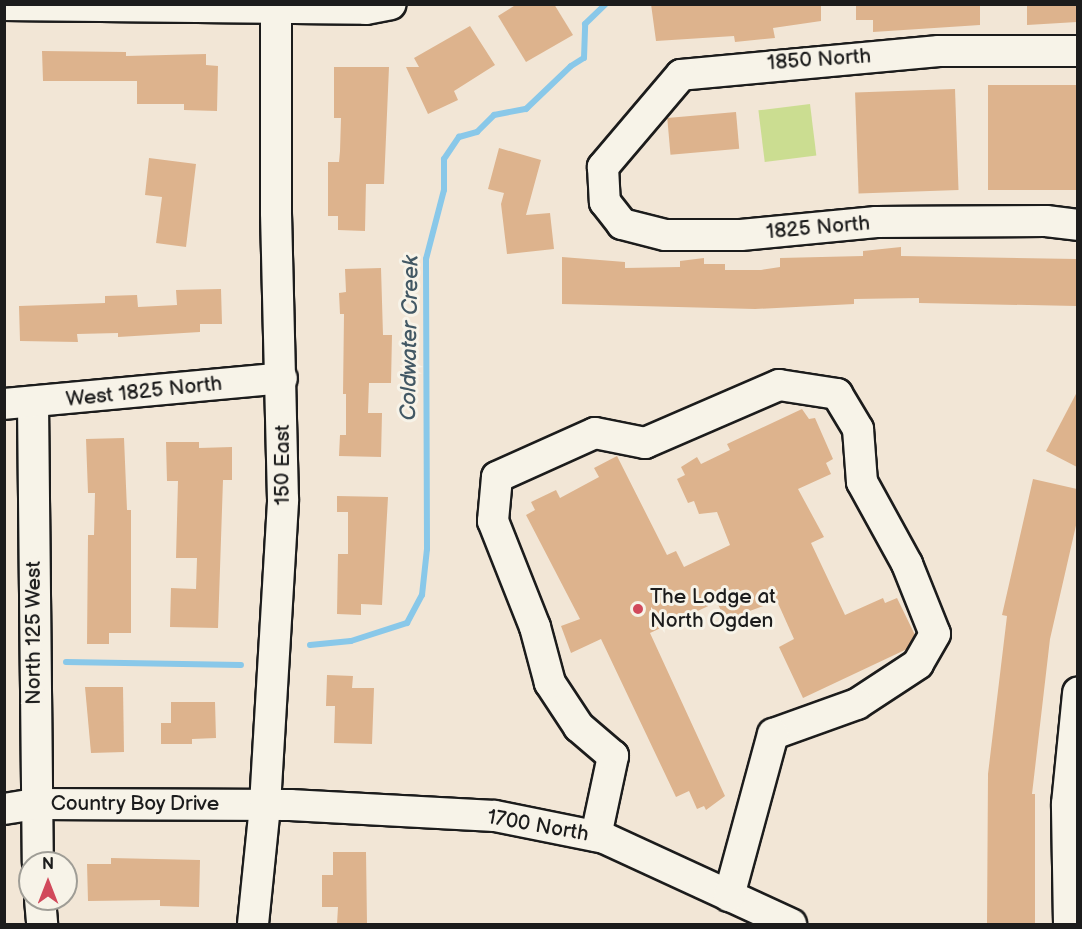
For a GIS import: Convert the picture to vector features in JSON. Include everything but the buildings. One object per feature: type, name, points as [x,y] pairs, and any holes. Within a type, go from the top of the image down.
[{"type":"street","points":[[4,4],[366,9],[391,4]]},
{"type":"street","name":"150 East","points":[[253,924],[265,804],[284,500],[276,212],[276,6]]},
{"type":"street","name":"1850 North","points":[[603,167],[681,75],[748,66],[939,51],[1077,51]]},
{"type":"street","name":"1825 North","points":[[603,167],[605,202],[622,224],[665,235],[741,235],[876,222],[1046,220],[1077,225]]},
{"type":"street","name":"West 1825 North","points":[[19,404],[282,378]]},
{"type":"street","points":[[596,836],[613,756],[579,728],[550,683],[534,627],[493,520],[497,477],[595,433],[645,443],[778,385],[837,394],[858,429],[862,482],[907,564],[935,634],[918,664],[857,704],[773,734],[729,896]]},
{"type":"street","name":"North 125 West","points":[[19,404],[37,851]]},
{"type":"street","points":[[1069,924],[1073,850],[1067,804],[1077,693]]},
{"type":"street","name":"Country Boy Drive","points":[[4,809],[35,804],[265,804]]},
{"type":"street","name":"1700 North","points":[[265,804],[495,816],[596,836],[791,924]]},
{"type":"green space","points":[[810,104],[816,156],[765,162],[758,110]]},
{"type":"waterway","name":"Coldwater Creek","points":[[310,645],[351,641],[407,623],[422,595],[427,549],[426,259],[444,190],[444,159],[459,137],[477,132],[494,115],[526,109],[571,66],[584,58],[585,24],[606,4]]},
{"type":"waterway","name":"Coldwater Creek","points":[[66,662],[241,665]]},
{"type":"place","name":"The Lodge at North Ogden","points":[[638,609]]}]
